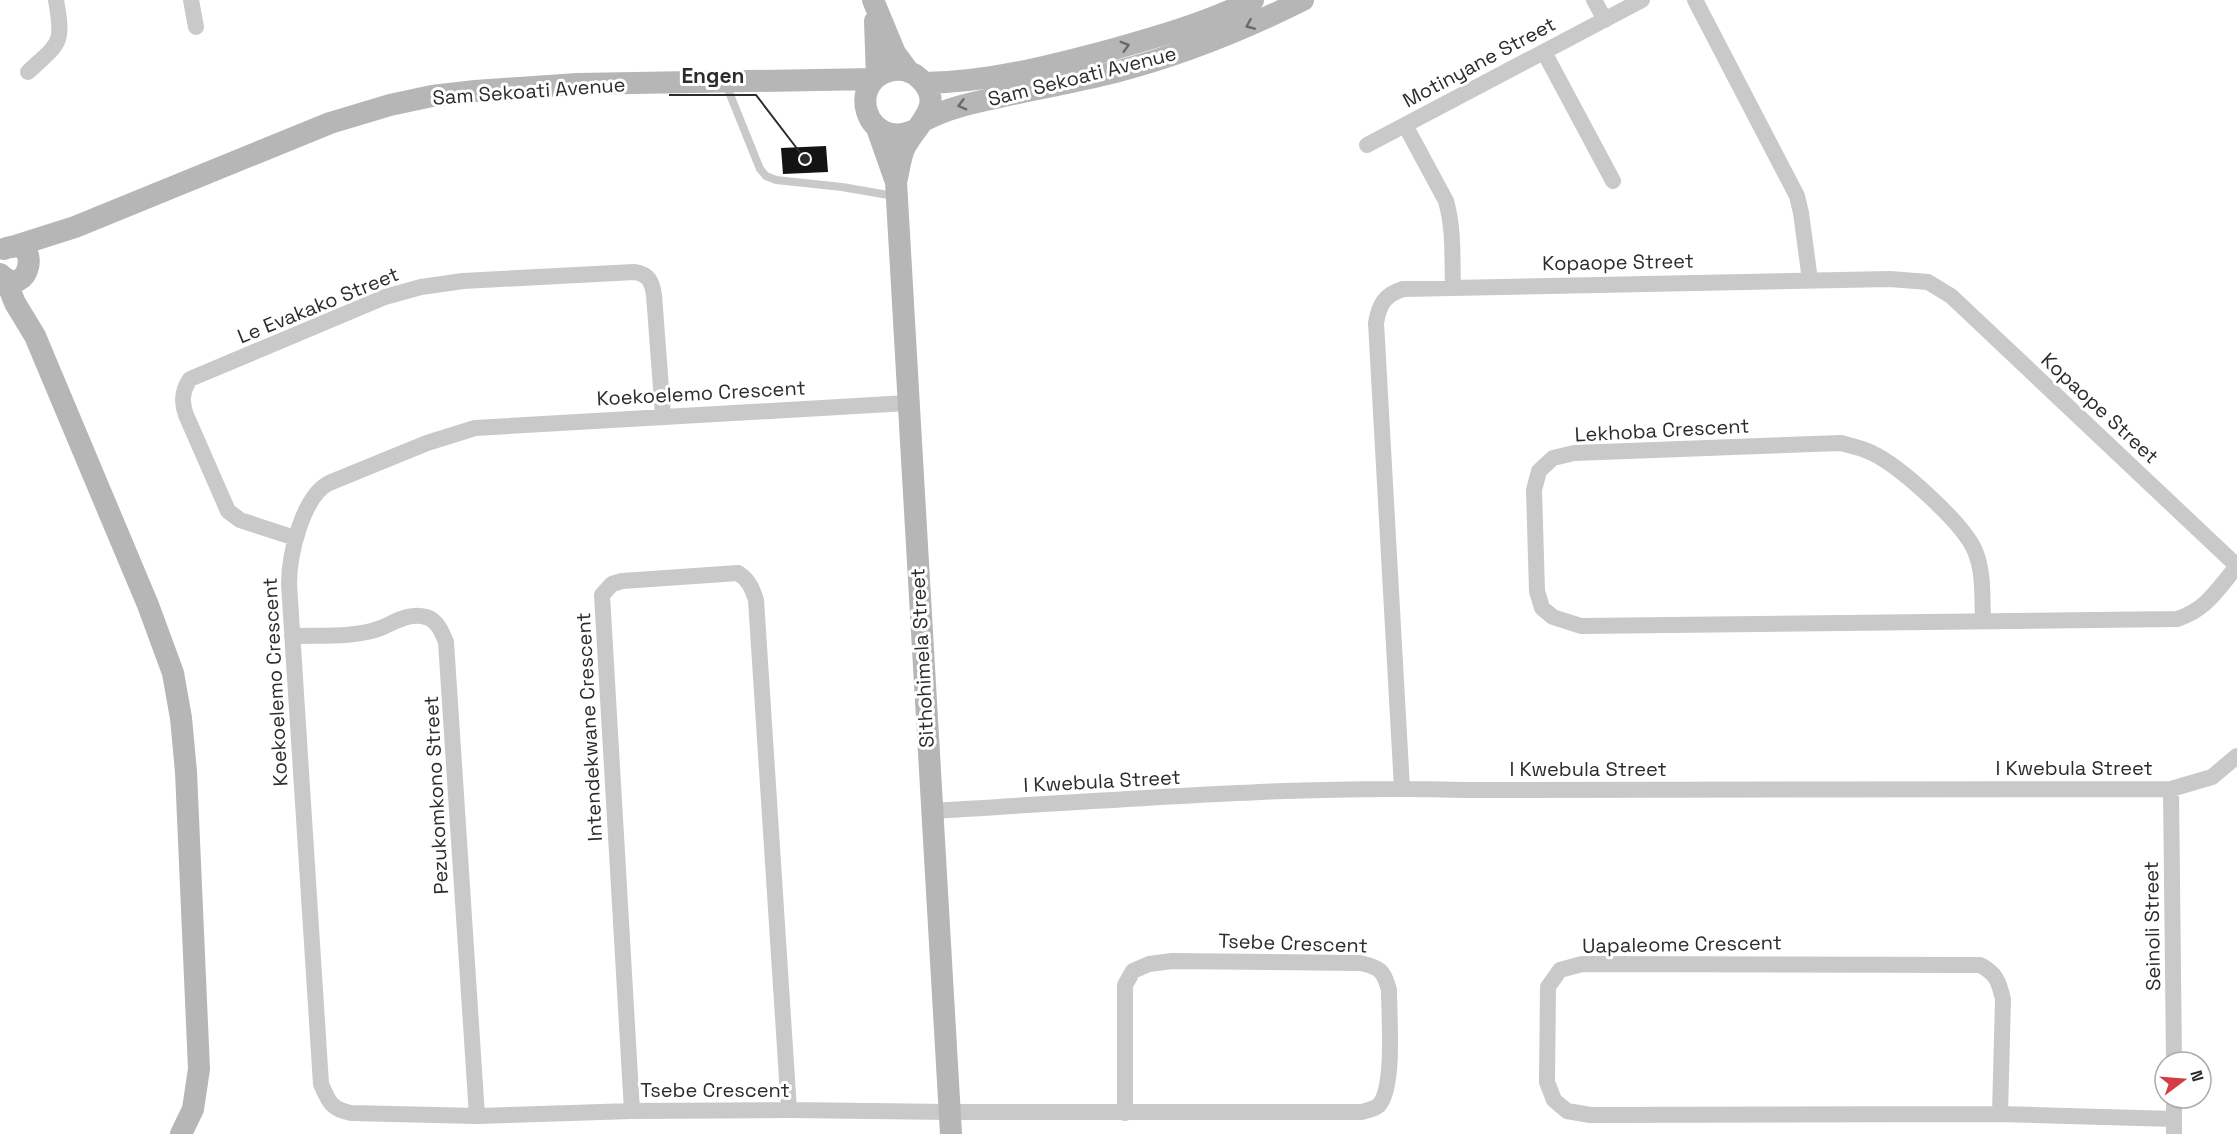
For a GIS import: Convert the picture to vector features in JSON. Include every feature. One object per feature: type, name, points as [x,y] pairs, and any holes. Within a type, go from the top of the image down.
[{"type":"street","points":[[28,72],[55,46],[60,36],[56,0]]},
{"type":"street","points":[[191,0],[196,27]]},
{"type":"street","points":[[873,0],[895,53],[928,90],[930,105],[920,125],[896,135],[877,128],[869,119],[865,107],[867,92],[876,78],[887,71],[898,70],[916,78]]},
{"type":"street","points":[[873,0],[876,78]]},
{"type":"street","name":"Sam Sekoati Avenue","points":[[916,78],[962,83],[1048,67],[1188,26],[1253,0]]},
{"type":"street","name":"Sam Sekoati Avenue","points":[[920,125],[960,105],[1115,72],[1173,55],[1256,23],[1303,0]]},
{"type":"street","points":[[1594,0],[1605,20]]},
{"type":"street","name":"Motinyane Street","points":[[1367,145],[1642,0]]},
{"type":"street","points":[[1695,0],[1797,196],[1810,280]]},
{"type":"street","points":[[1544,52],[1613,181]]},
{"type":"street","name":"Sam Sekoati Avenue","points":[[3,251],[75,227],[300,134],[390,105],[432,96],[577,84],[828,82],[876,78]]},
{"type":"street","points":[[828,82],[865,107]]},
{"type":"street","name":"Sithohimela Street","points":[[896,189],[904,149],[920,125]]},
{"type":"street","points":[[1405,125],[1446,201],[1452,237],[1453,287]]},
{"type":"street","name":"Sithohimela Street","points":[[877,128],[896,189],[950,1123]]},
{"type":"street","name":"Sam Sekoati Avenue","points":[[28,269],[75,227]]},
{"type":"street","points":[[3,251],[25,252],[35,336]]},
{"type":"street","points":[[2,276],[15,280],[28,269]]},
{"type":"street","name":"Le Evakako Street","points":[[295,538],[240,520],[228,511],[184,411],[184,391],[190,379],[385,297],[421,287],[463,281],[634,272],[645,275],[651,283],[654,295],[663,415]]},
{"type":"street","points":[[2,276],[35,336],[148,605],[168,657],[178,696],[186,772],[199,1069],[193,1109],[181,1134]]},
{"type":"street","name":"Kopaope Street","points":[[1402,788],[1376,323],[1380,303],[1397,291],[1413,288],[1810,280],[1911,279],[1928,282],[1951,296],[2237,566]]},
{"type":"street","name":"Koekoelemo Crescent","points":[[321,1084],[289,570],[295,538],[312,499],[321,488],[449,434],[483,427],[663,415],[908,403]]},
{"type":"street","name":"Lekhoba Crescent","points":[[1983,620],[1981,576],[1976,553],[1968,536],[1951,517],[1898,470],[1872,453],[1841,443],[1574,453],[1553,458],[1539,471],[1534,490],[1537,591],[1542,608],[1553,617],[1581,626],[2177,619],[2192,614],[2204,606],[2237,566]]},
{"type":"street","name":"Intendekwane Crescent","points":[[632,1111],[602,595],[612,584],[622,581],[738,573],[746,578],[752,587],[756,600],[789,1110]]},
{"type":"street","name":"Pezukomkono Street","points":[[292,636],[359,634],[416,616],[424,616],[435,622],[447,642],[477,1116]]},
{"type":"street","name":"I Kwebula Street","points":[[931,811],[1402,788],[1464,790],[2171,789],[2212,777],[2237,756]]},
{"type":"street","name":"Seinoli Street","points":[[2171,789],[2174,1050]]},
{"type":"street","name":"Tsebe Crescent","points":[[321,1084],[328,1101],[338,1111],[351,1113],[477,1116],[632,1111],[789,1110],[950,1123],[1125,1113],[1362,1112],[1377,1107],[1385,1095],[1389,1080],[1389,990],[1385,976],[1376,966],[1360,963],[1172,961],[1149,964],[1133,971],[1125,985],[1125,1113]]},
{"type":"street","name":"Uapaleome Crescent","points":[[2000,1114],[2003,999],[1999,982],[1992,972],[1980,965],[1582,964],[1560,970],[1548,987],[1547,1082],[1554,1100],[1567,1111],[1590,1115],[2000,1114],[2174,1127]]},
{"type":"street","points":[[2174,1110],[2174,1127]]},
{"type":"lane","points":[[725,82],[760,169],[766,176],[776,180],[842,187],[896,189]]},
{"type":"building","points":[[826,146],[828,172],[783,174],[781,148]]},
{"type":"place","name":"Engen","points":[[805,159]]}]
